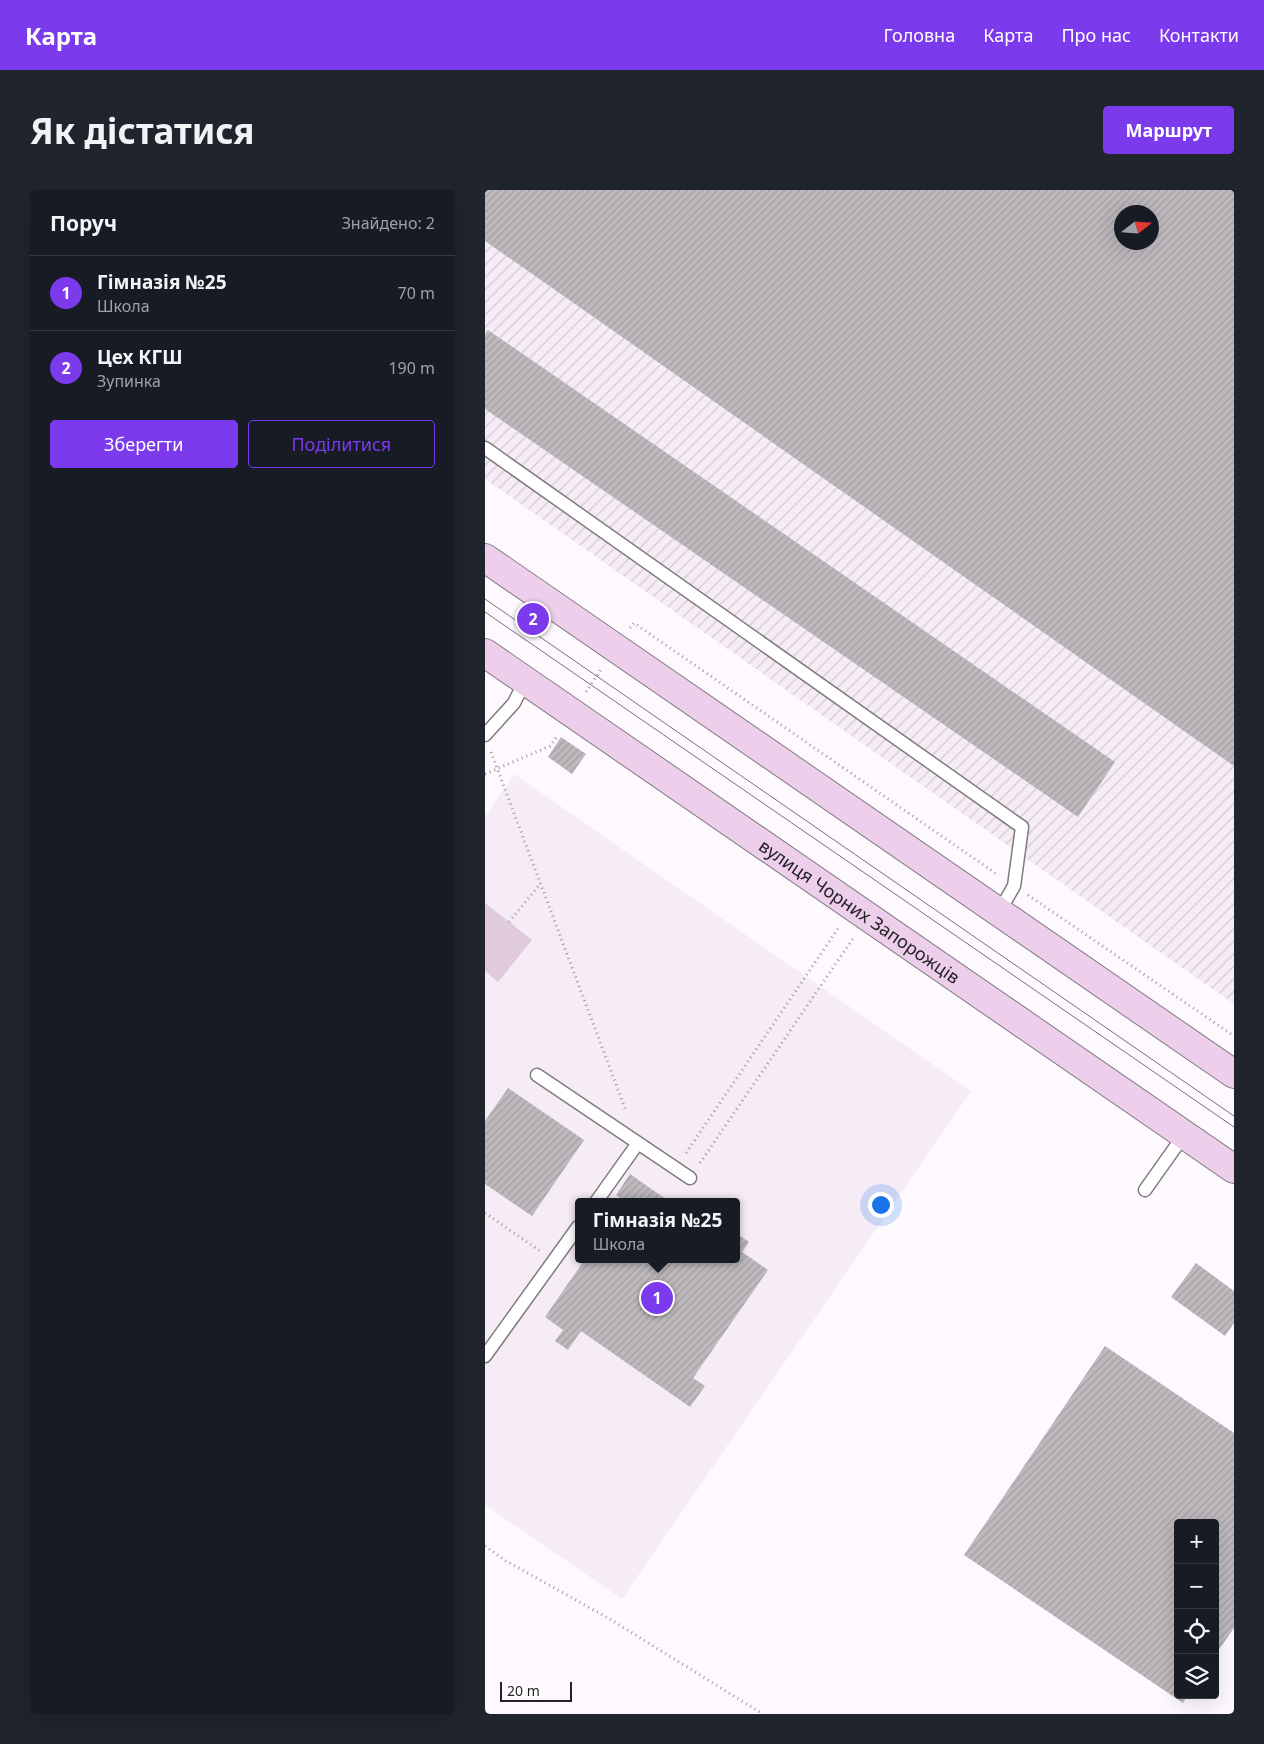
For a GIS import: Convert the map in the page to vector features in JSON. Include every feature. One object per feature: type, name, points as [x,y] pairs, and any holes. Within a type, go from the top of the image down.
[{"type":"main road","points":[[485,558],[1234,1074]]},
{"type":"main road","name":"вулиця Чорних Запорожців","points":[[485,653],[1234,1169]]},
{"type":"lane","points":[[485,448],[1022,827],[1014,886],[999,912]]},
{"type":"lane","points":[[485,735],[514,703],[525,681]]},
{"type":"lane","points":[[537,1075],[690,1178]]},
{"type":"lane","points":[[1145,1190],[1184,1135]]},
{"type":"lane","points":[[599,1198],[638,1142]]},
{"type":"lane","points":[[485,1356],[575,1231]]},
{"type":"path","points":[[485,774],[550,746],[571,712],[634,623],[1234,1036]]},
{"type":"path","points":[[485,735],[638,1142]]},
{"type":"path","points":[[509,922],[540,884]]},
{"type":"path","points":[[676,1168],[860,913]]},
{"type":"path","points":[[690,1178],[860,913]]},
{"type":"path","points":[[485,1213],[554,1261]]},
{"type":"path","points":[[485,1546],[506,1561],[608,1618],[763,1714]]},
{"type":"shaded area","points":[[485,190],[1234,190],[1234,1004],[485,479]]},
{"type":"shaded area","points":[[514,774],[971,1091],[622,1599],[485,1505],[485,816]]},
{"type":"shaded area","points":[[485,903],[532,940],[498,982],[485,971]]},
{"type":"building","points":[[485,190],[1234,190],[1234,766],[485,241]]},
{"type":"building","points":[[488,330],[1115,762],[1078,817],[485,409],[485,334]]},
{"type":"building","points":[[561,737],[586,754],[572,774],[548,757]]},
{"type":"building","points":[[508,1088],[584,1140],[532,1216],[485,1184],[485,1121]]},
{"type":"building","points":[[630,1174],[664,1198],[620,1198],[616,1195]]},
{"type":"building","points":[[740,1236],[749,1242],[742,1252],[768,1270],[693,1378],[705,1386],[690,1407],[581,1331],[568,1350],[555,1341],[563,1330],[545,1317],[582,1263],[740,1263]]},
{"type":"building","points":[[1196,1263],[1234,1291],[1234,1323],[1225,1336],[1171,1297]]},
{"type":"building","points":[[1105,1346],[1234,1433],[1234,1628],[1219,1649],[1219,1519],[1174,1519],[1174,1697],[964,1555]]},
{"type":"building","points":[[1177,1699],[1186,1699],[1183,1703]]},
{"type":"tram line","points":[[485,599],[1234,1116]]},
{"type":"tram line","points":[[485,612],[1234,1127]]},
{"type":"place","name":"Цех КГШ","points":[[533,619]]},
{"type":"place","name":"Гімназія №25","points":[[657,1298]]}]
